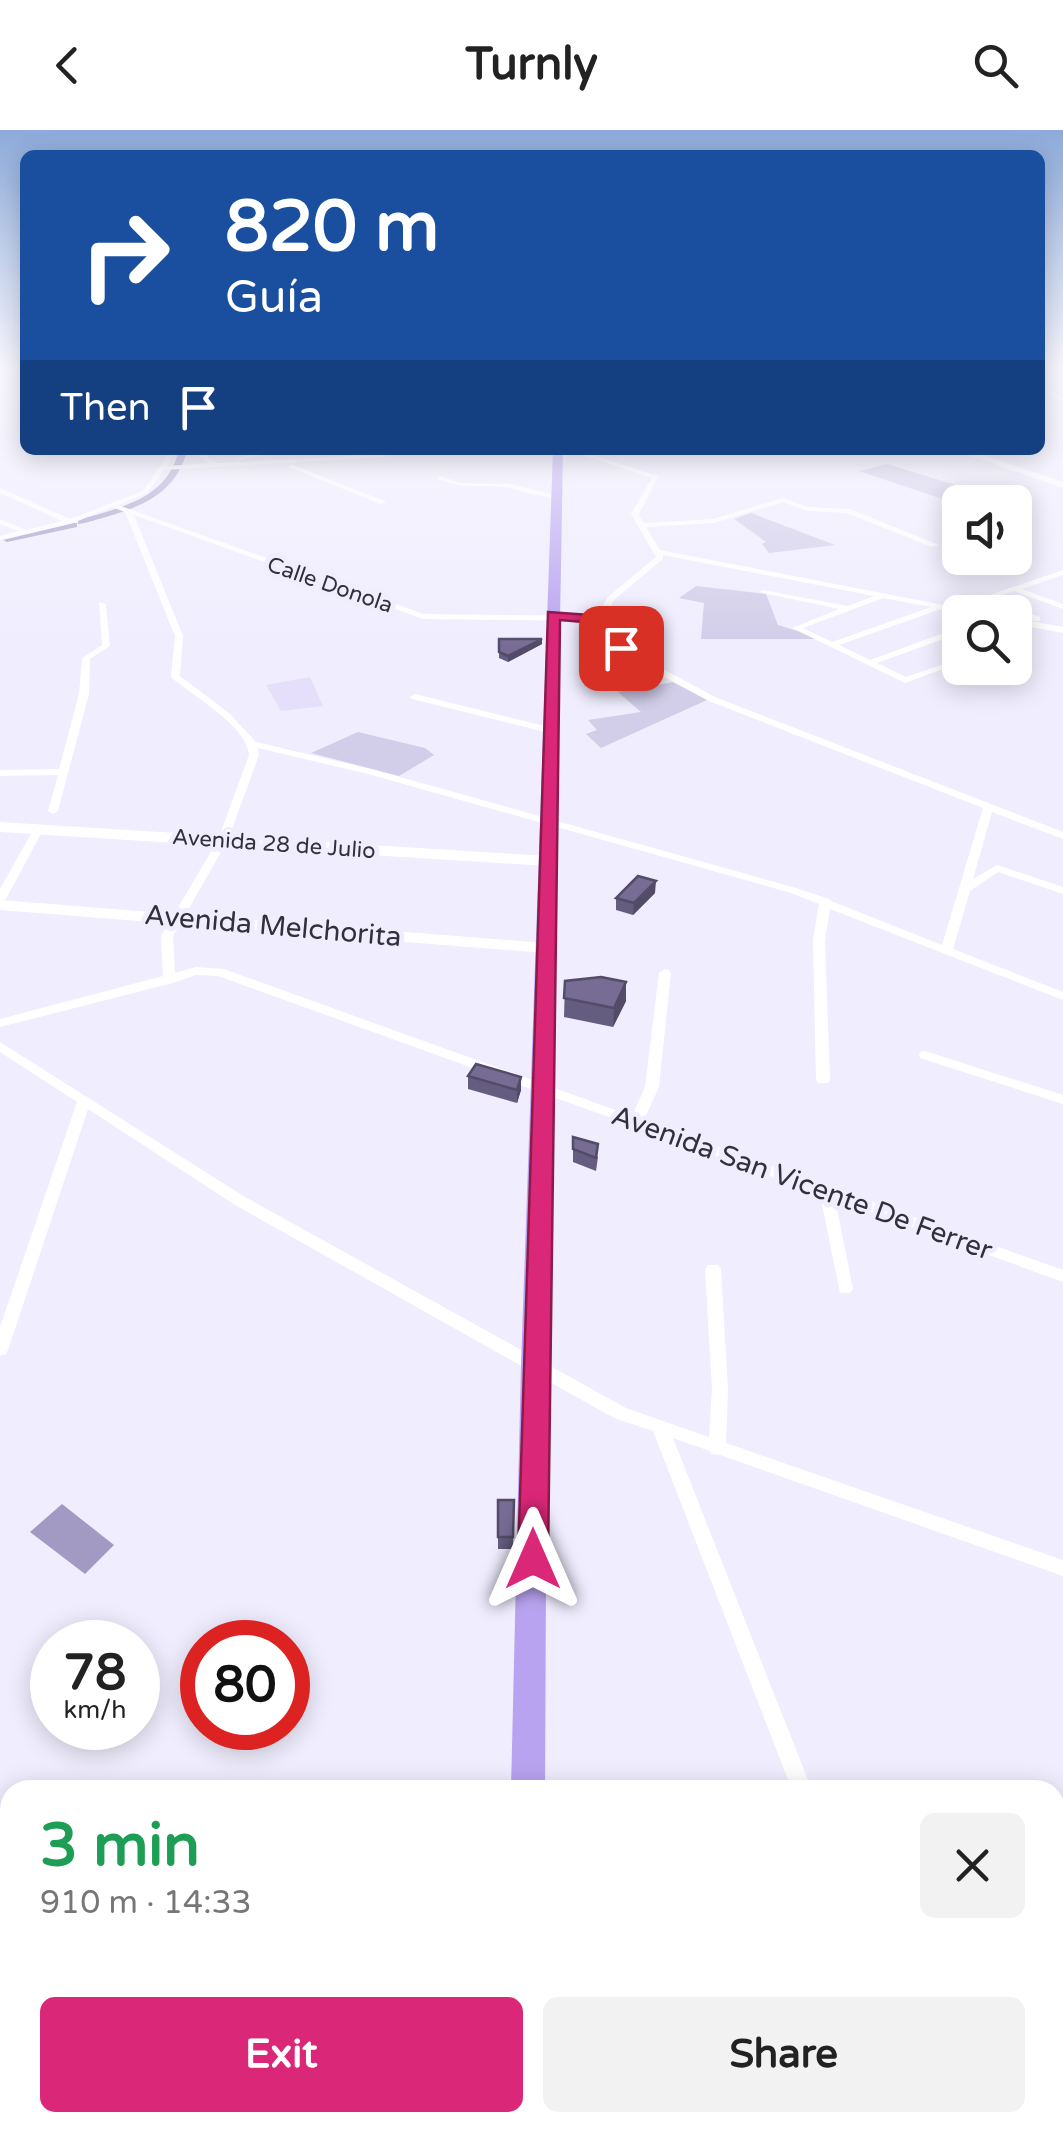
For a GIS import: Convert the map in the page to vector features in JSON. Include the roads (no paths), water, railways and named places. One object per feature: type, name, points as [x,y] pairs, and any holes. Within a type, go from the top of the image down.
[{"type":"highway","points":[[528,1780],[540,1090],[558,459]]},
{"type":"main road","points":[[988,459],[1063,485]]},
{"type":"main road","name":"Avenida 28 de Julio","points":[[0,827],[548,862]]},
{"type":"main road","name":"Avenida Melchorita","points":[[0,902],[546,948]]},
{"type":"street","points":[[0,552],[2,538],[70,522],[145,492],[168,459]]},
{"type":"street","points":[[207,459],[214,464]]},
{"type":"street","points":[[204,466],[234,459]]},
{"type":"street","points":[[163,468],[329,459]]},
{"type":"street","points":[[603,459],[654,474],[636,514],[657,552],[658,562],[611,599],[599,619],[630,655],[694,690],[1063,836]]},
{"type":"street","points":[[284,463],[383,502]]},
{"type":"street","points":[[440,478],[464,488],[506,485],[533,495],[556,496]]},
{"type":"street","points":[[0,490],[70,522]]},
{"type":"street","points":[[640,525],[714,521],[783,500],[807,509],[847,511],[935,545]]},
{"type":"street","name":"Calle Donola","points":[[115,506],[422,616],[553,615],[599,619]]},
{"type":"street","points":[[128,510],[179,636],[174,677],[226,715],[253,744],[825,901],[1063,996]]},
{"type":"street","points":[[0,520],[26,532]]},
{"type":"street","points":[[657,552],[940,606]]},
{"type":"street","points":[[997,595],[1063,572]]},
{"type":"street","points":[[1048,578],[1063,583]]},
{"type":"street","points":[[1015,589],[1063,607]]},
{"type":"street","points":[[764,592],[846,608]]},
{"type":"street","points":[[885,596],[797,626],[908,681],[942,668]]},
{"type":"street","points":[[53,812],[60,772],[84,694],[86,658],[106,646],[102,604]]},
{"type":"street","points":[[831,644],[940,606]]},
{"type":"street","points":[[1032,617],[1037,619]]},
{"type":"street","points":[[1032,624],[1063,630]]},
{"type":"street","points":[[870,663],[942,637]]},
{"type":"street","points":[[415,697],[550,730]]},
{"type":"street","points":[[0,1023],[169,980],[167,936],[222,840],[254,756],[253,744]]},
{"type":"street","points":[[0,773],[60,772]]},
{"type":"street","points":[[947,949],[988,808]]},
{"type":"street","points":[[0,902],[38,830]]},
{"type":"street","points":[[967,888],[996,868],[1063,891]]},
{"type":"street","points":[[823,1080],[819,940],[825,901]]},
{"type":"street","name":"Avenida San Vicente De Ferrer","points":[[169,980],[196,971],[220,972],[1063,1276]]},
{"type":"street","points":[[635,1124],[652,1087],[665,973]]},
{"type":"street","points":[[0,1046],[240,1201],[620,1413],[1063,1568]]},
{"type":"street","points":[[925,1055],[1063,1100]]},
{"type":"street","points":[[0,1350],[84,1102]]},
{"type":"street","points":[[827,1192],[844,1289]]},
{"type":"street","points":[[713,1269],[720,1389],[717,1450]]},
{"type":"street","points":[[660,1428],[798,1780]]},
{"type":"waterway","points":[[179,466],[181,459]]},
{"type":"waterway","points":[[127,508],[154,496],[177,469]]},
{"type":"waterway","points":[[81,522],[121,510]]},
{"type":"waterway","points":[[7,540],[74,525]]}]
